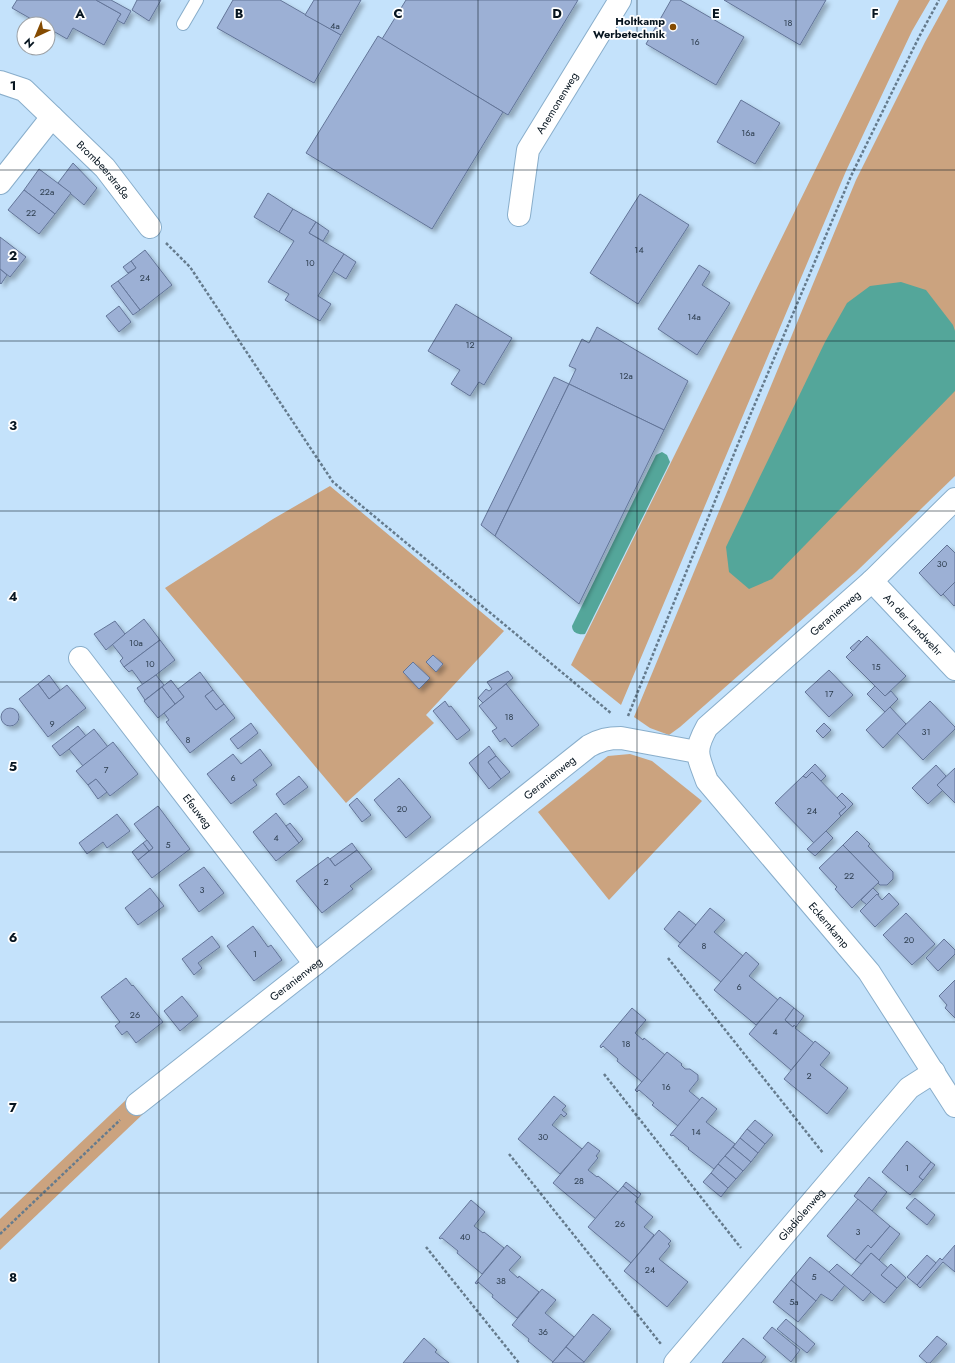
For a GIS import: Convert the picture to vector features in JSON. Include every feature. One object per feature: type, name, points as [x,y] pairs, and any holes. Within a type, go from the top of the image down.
[{"type":"street","name":"Anemonenweg","points":[[519,215],[528,150],[620,0]]},
{"type":"street","name":"Brombeerstraße","points":[[0,82],[24,90],[105,168],[150,227]]},
{"type":"street","points":[[0,183],[52,117]]},
{"type":"street","name":"Geranienweg","points":[[137,1104],[589,746],[598,741],[609,738],[621,738],[697,752],[700,740],[707,727],[872,581],[955,500]]},
{"type":"street","name":"An der Landwehr","points":[[872,581],[955,669]]},
{"type":"street","name":"Efeuweg","points":[[80,658],[315,964]]},
{"type":"street","name":"Eckernkamp","points":[[697,752],[707,781],[869,972],[955,1106]]},
{"type":"street","name":"Gladiolenweg","points":[[675,1362],[909,1088],[934,1072]]},
{"type":"lane","points":[[183,24],[197,0]]},
{"type":"path","points":[[626,719],[738,444],[851,176],[919,37],[939,0]]},
{"type":"path","points":[[150,227],[190,267],[333,482],[617,719]]},
{"type":"path","points":[[668,958],[838,1172]]},
{"type":"path","points":[[604,1074],[756,1268]]},
{"type":"path","points":[[0,1234],[137,1104]]},
{"type":"path","points":[[509,1154],[675,1362]]},
{"type":"path","points":[[426,1247],[519,1363]]},
{"type":"shaded area","points":[[899,0],[930,0],[912,31],[846,171],[621,705],[571,665]]},
{"type":"shaded area","points":[[948,0],[955,0],[955,476],[857,571],[680,727],[669,735],[650,728],[634,717],[856,180],[925,42]]},
{"type":"shaded area","points":[[901,282],[926,290],[953,325],[955,331],[955,391],[772,579],[749,589],[729,572],[726,547],[825,342],[847,303],[870,286]]},
{"type":"shaded area","points":[[662,452],[667,455],[670,462],[585,634],[576,633],[572,626],[656,455]]},
{"type":"shaded area","points":[[330,486],[504,631],[426,715],[434,723],[346,803],[165,588],[273,519]]},
{"type":"shaded area","points":[[630,754],[652,761],[702,801],[609,900],[538,812],[608,756]]},
{"type":"shaded area","points":[[128,1098],[143,1114],[0,1250],[0,1219]]},
{"type":"building","points":[[17,0],[96,0],[121,14],[104,45],[73,28],[67,39],[56,33],[56,16],[26,16],[12,8]]},
{"type":"building","points":[[96,0],[111,0],[131,11],[124,24],[117,20],[121,14]]},
{"type":"building","points":[[137,0],[161,0],[149,21],[132,10]]},
{"type":"building","points":[[233,0],[280,0],[341,35],[314,83],[217,28]]},
{"type":"building","points":[[314,0],[361,0],[341,35],[305,15]]},
{"type":"building","points":[[406,0],[578,0],[508,115],[382,39]]},
{"type":"building","points":[[671,0],[680,0],[744,37],[716,85],[646,44]]},
{"type":"building","points":[[724,0],[826,0],[800,45]]},
{"type":"building","points":[[378,36],[503,112],[432,229],[306,153]]},
{"type":"building","points":[[741,100],[780,123],[755,164],[717,142]]},
{"type":"building","points":[[73,163],[97,188],[84,205],[58,183]]},
{"type":"building","points":[[39,169],[71,193],[55,214],[24,190]]},
{"type":"building","points":[[24,190],[55,214],[39,234],[8,210]]},
{"type":"building","points":[[268,193],[293,209],[279,232],[254,217]]},
{"type":"building","points":[[640,194],[689,225],[638,304],[590,273]]},
{"type":"building","points":[[293,209],[316,222],[309,233],[344,254],[318,296],[331,304],[320,321],[285,300],[289,294],[268,282],[294,241],[279,232]]},
{"type":"building","points":[[316,222],[329,231],[323,241],[309,233]]},
{"type":"building","points":[[0,237],[26,257],[10,277],[0,269]]},
{"type":"building","points":[[145,250],[172,285],[140,310],[118,281],[136,268],[131,261]]},
{"type":"building","points":[[344,254],[356,262],[346,279],[333,271]]},
{"type":"building","points":[[131,261],[136,268],[128,273],[123,267]]},
{"type":"building","points":[[699,265],[710,272],[702,285],[730,303],[697,355],[658,329]]},
{"type":"building","points":[[0,269],[7,275],[1,284],[0,283]]},
{"type":"building","points":[[118,281],[140,310],[133,315],[111,286]]},
{"type":"building","points":[[456,304],[512,338],[484,385],[479,382],[470,396],[451,384],[460,370],[428,351]]},
{"type":"building","points":[[119,306],[131,322],[119,332],[106,316]]},
{"type":"building","points":[[597,327],[688,381],[664,430],[569,384],[576,369],[569,366],[582,339],[589,343]]},
{"type":"building","points":[[554,377],[569,384],[495,536],[481,525]]},
{"type":"building","points":[[569,384],[664,430],[579,604],[495,536]]},
{"type":"building","points":[[947,545],[955,553],[955,582],[941,596],[919,573]]},
{"type":"building","points":[[955,582],[955,605],[954,606],[943,594]]},
{"type":"building","points":[[144,619],[160,640],[124,667],[120,661],[123,658],[112,644]]},
{"type":"building","points":[[115,621],[125,634],[106,650],[94,634]]},
{"type":"building","points":[[867,636],[906,676],[885,696],[846,657]]},
{"type":"building","points":[[160,640],[175,660],[143,685],[132,670],[129,672],[124,667]]},
{"type":"building","points":[[859,640],[861,642],[853,651],[850,648]]},
{"type":"building","points":[[433,655],[443,664],[436,672],[426,662]]},
{"type":"building","points":[[413,662],[430,678],[419,689],[403,672]]},
{"type":"building","points":[[829,670],[853,695],[829,717],[805,692]]},
{"type":"building","points":[[508,671],[513,678],[483,703],[478,698],[486,689],[489,691],[492,689],[487,682]]},
{"type":"building","points":[[200,672],[213,690],[205,696],[216,710],[224,704],[235,718],[190,753],[166,722],[169,720],[164,713],[184,697],[178,689]]},
{"type":"building","points":[[49,675],[60,690],[49,699],[38,684]]},
{"type":"building","points":[[156,675],[164,685],[145,700],[137,688]]},
{"type":"building","points":[[171,680],[184,697],[175,704],[162,687]]},
{"type":"building","points":[[38,684],[49,699],[67,685],[86,708],[48,737],[19,699]]},
{"type":"building","points":[[506,684],[539,725],[512,747],[505,738],[500,742],[492,731],[497,728],[479,706]]},
{"type":"building","points":[[875,686],[885,696],[891,691],[898,699],[885,712],[867,694]]},
{"type":"building","points":[[162,687],[175,704],[158,718],[144,701]]},
{"type":"building","points":[[213,690],[224,704],[216,710],[205,696]]},
{"type":"building","points":[[445,701],[449,707],[451,706],[470,730],[457,740],[433,711]]},
{"type":"building","points":[[930,701],[955,727],[955,729],[923,760],[897,733]]},
{"type":"building","points":[[890,707],[906,724],[883,748],[866,730]]},
{"type":"building","points":[[10,708],[16,711],[19,717],[16,723],[10,726],[4,723],[1,717],[4,711]]},
{"type":"building","points":[[251,723],[258,733],[238,749],[230,739]]},
{"type":"building","points":[[824,723],[831,730],[823,738],[816,731]]},
{"type":"building","points":[[78,726],[86,736],[60,756],[52,746]]},
{"type":"building","points":[[94,729],[108,747],[83,766],[69,749]]},
{"type":"building","points":[[113,742],[138,774],[110,796],[96,779],[88,785],[76,771]]},
{"type":"building","points":[[489,746],[496,756],[488,762],[501,779],[489,789],[469,763]]},
{"type":"building","points":[[260,749],[272,765],[253,780],[257,785],[231,804],[207,774],[233,754],[241,764]]},
{"type":"building","points":[[496,756],[510,772],[501,779],[488,762]]},
{"type":"building","points":[[815,764],[826,776],[821,781],[812,772],[806,778],[803,776]]},
{"type":"building","points":[[936,765],[946,776],[937,785],[943,790],[928,804],[912,788]]},
{"type":"building","points":[[955,768],[955,803],[937,785]]},
{"type":"building","points":[[812,772],[846,807],[839,813],[841,816],[814,843],[775,803],[803,776],[806,778]]},
{"type":"building","points":[[299,776],[308,787],[284,805],[276,794]]},
{"type":"building","points":[[399,778],[431,817],[406,838],[374,800]]},
{"type":"building","points":[[96,779],[107,792],[98,799],[88,785]]},
{"type":"building","points":[[842,793],[853,804],[841,816],[839,813],[846,807],[837,798]]},
{"type":"building","points":[[357,798],[371,815],[362,822],[349,805]]},
{"type":"building","points":[[158,806],[190,849],[152,878],[138,860],[153,848],[134,824]]},
{"type":"building","points":[[276,813],[299,843],[276,861],[253,832]]},
{"type":"building","points":[[117,814],[130,831],[107,848],[103,842],[87,854],[79,843]]},
{"type":"building","points":[[290,823],[303,839],[299,843],[286,826]]},
{"type":"building","points":[[826,831],[833,838],[815,856],[807,849]]},
{"type":"building","points":[[857,831],[870,844],[868,846],[893,872],[893,879],[887,885],[880,885],[878,883],[879,882],[843,845]]},
{"type":"building","points":[[147,840],[153,848],[149,851],[143,843]]},
{"type":"building","points":[[143,843],[149,851],[138,860],[132,852]]},
{"type":"building","points":[[352,843],[357,850],[335,866],[330,859]]},
{"type":"building","points":[[843,845],[879,882],[852,908],[835,889],[837,887],[819,868]]},
{"type":"building","points":[[357,850],[372,869],[350,886],[353,889],[322,913],[296,881],[328,857],[335,866]]},
{"type":"building","points":[[204,867],[224,893],[199,912],[179,885]]},
{"type":"building","points":[[150,888],[164,906],[138,925],[125,908]]},
{"type":"building","points":[[873,888],[879,894],[867,905],[861,900]]},
{"type":"building","points":[[889,893],[899,904],[875,927],[860,911],[877,894],[882,900]]},
{"type":"building","points":[[710,908],[725,920],[714,932],[743,956],[721,982],[678,946]]},
{"type":"building","points":[[679,911],[696,925],[680,943],[664,929]]},
{"type":"building","points":[[906,913],[935,944],[912,965],[883,935]]},
{"type":"building","points":[[253,926],[268,947],[271,945],[282,960],[254,981],[227,946]]},
{"type":"building","points":[[212,936],[220,947],[198,963],[202,968],[194,975],[182,959]]},
{"type":"building","points":[[944,939],[955,950],[955,954],[938,971],[926,958]]},
{"type":"building","points":[[746,952],[759,964],[749,976],[778,1000],[756,1025],[714,990]]},
{"type":"building","points":[[126,978],[163,1022],[136,1043],[127,1031],[122,1035],[115,1026],[120,1022],[101,997]]},
{"type":"building","points":[[955,980],[955,1018],[945,1008],[947,1005],[939,996]]},
{"type":"building","points":[[182,996],[198,1016],[180,1031],[164,1011]]},
{"type":"building","points":[[780,997],[794,1008],[785,1020],[793,1027],[794,1025],[796,1027],[795,1028],[814,1043],[791,1070],[749,1034]]},
{"type":"building","points":[[632,1008],[646,1020],[635,1033],[643,1040],[644,1038],[665,1055],[642,1082],[617,1061],[618,1059],[603,1046],[601,1048],[600,1046]]},
{"type":"building","points":[[794,1008],[804,1016],[796,1027],[794,1025],[793,1027],[785,1020]]},
{"type":"building","points":[[815,1041],[830,1053],[820,1065],[848,1088],[827,1114],[784,1079]]},
{"type":"building","points":[[667,1052],[682,1064],[681,1065],[685,1069],[690,1069],[698,1075],[698,1080],[689,1091],[700,1100],[678,1126],[652,1105],[654,1103],[639,1090],[637,1092],[635,1090]]},
{"type":"building","points":[[554,1096],[566,1106],[562,1110],[567,1114],[564,1117],[561,1114],[552,1125],[582,1149],[560,1174],[518,1139]]},
{"type":"building","points":[[702,1097],[717,1109],[706,1122],[735,1144],[714,1169],[688,1149],[689,1148],[673,1135],[670,1135]]},
{"type":"building","points":[[755,1120],[773,1135],[765,1144],[747,1129]]},
{"type":"building","points":[[747,1129],[765,1144],[758,1153],[740,1138]]},
{"type":"building","points":[[740,1138],[758,1153],[751,1162],[733,1147]]},
{"type":"building","points":[[907,1141],[931,1162],[919,1177],[923,1180],[910,1195],[882,1172]]},
{"type":"building","points":[[588,1142],[600,1151],[596,1156],[598,1158],[588,1170],[618,1192],[596,1219],[553,1183]]},
{"type":"building","points":[[733,1147],[751,1162],[743,1171],[725,1156]]},
{"type":"building","points":[[725,1156],[743,1171],[736,1179],[718,1164]]},
{"type":"building","points":[[931,1162],[935,1165],[923,1180],[919,1177]]},
{"type":"building","points":[[718,1164],[736,1179],[728,1188],[711,1173]]},
{"type":"building","points":[[711,1173],[728,1188],[721,1197],[703,1182]]},
{"type":"building","points":[[869,1177],[887,1192],[872,1211],[854,1196]]},
{"type":"building","points":[[626,1182],[641,1194],[638,1198],[623,1186]]},
{"type":"building","points":[[623,1186],[638,1198],[635,1202],[653,1217],[644,1227],[654,1235],[631,1263],[588,1227]]},
{"type":"building","points":[[915,1198],[935,1215],[927,1225],[906,1208]]},
{"type":"building","points":[[858,1199],[890,1226],[871,1248],[868,1245],[855,1260],[827,1236]]},
{"type":"building","points":[[471,1200],[485,1212],[474,1226],[504,1248],[482,1274],[457,1253],[458,1251],[442,1238],[439,1238]]},
{"type":"building","points":[[890,1226],[900,1234],[879,1260],[871,1253],[861,1264],[855,1260],[868,1245],[871,1248]]},
{"type":"building","points":[[659,1230],[671,1241],[668,1244],[670,1246],[659,1259],[688,1282],[667,1307],[624,1271]]},
{"type":"building","points":[[507,1245],[521,1257],[509,1270],[539,1292],[517,1318],[492,1297],[493,1295],[478,1282],[477,1284],[475,1283]]},
{"type":"building","points":[[955,1245],[955,1272],[943,1262],[920,1288],[917,1285],[940,1258],[942,1260]]},
{"type":"building","points":[[871,1253],[888,1268],[881,1275],[897,1288],[884,1303],[851,1276]]},
{"type":"building","points":[[927,1255],[936,1263],[917,1285],[907,1277]]},
{"type":"building","points":[[810,1257],[845,1285],[832,1301],[821,1294],[816,1301],[791,1280]]},
{"type":"building","points":[[837,1264],[871,1292],[863,1301],[829,1272]]},
{"type":"building","points":[[891,1264],[906,1278],[897,1288],[881,1275]]},
{"type":"building","points":[[791,1280],[816,1301],[798,1322],[773,1302]]},
{"type":"building","points":[[542,1289],[556,1300],[545,1313],[574,1337],[553,1362],[512,1325]]},
{"type":"building","points":[[593,1314],[611,1329],[584,1362],[566,1347]]},
{"type":"building","points":[[786,1319],[815,1344],[807,1353],[777,1329]]},
{"type":"building","points":[[772,1327],[800,1350],[791,1362],[763,1338]]},
{"type":"building","points":[[937,1336],[947,1344],[930,1363],[927,1363],[919,1356]]},
{"type":"building","points":[[424,1338],[437,1350],[435,1352],[449,1363],[403,1363]]},
{"type":"building","points":[[743,1338],[766,1357],[761,1363],[722,1363]]},
{"type":"building","points":[[566,1347],[584,1362],[584,1363],[552,1363]]},
{"type":"place","name":"Holtkamp Werbetechnik","points":[[673,27]]}]
